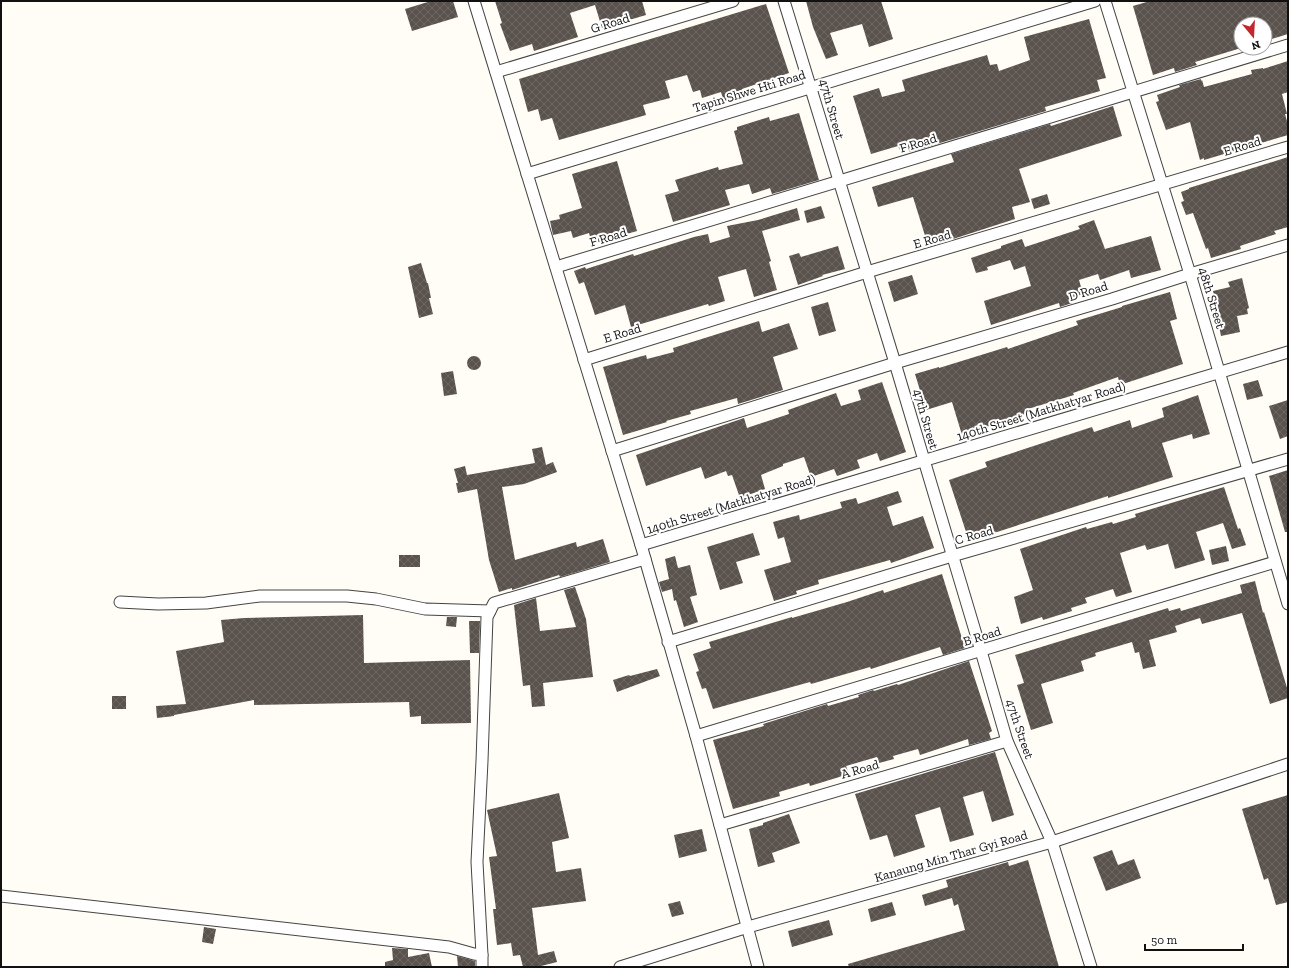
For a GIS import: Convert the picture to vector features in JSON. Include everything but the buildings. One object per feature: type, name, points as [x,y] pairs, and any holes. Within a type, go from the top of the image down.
[{"type":"street","points":[[474,1],[645,559],[696,736],[758,967]]},
{"type":"street","name":"G Road","points":[[496,72],[733,1]]},
{"type":"street","name":"47th Street","points":[[784,1],[895,363],[1007,741],[1052,842],[1091,967]]},
{"type":"street","name":"Tapin Shwe Hti Road","points":[[527,174],[1095,1]]},
{"type":"street","name":"48th Street","points":[[1105,1],[1220,372],[1288,604]]},
{"type":"street","name":"F Road","points":[[556,267],[1288,45]]},
{"type":"street","name":"E Road","points":[[584,360],[867,272],[1288,147]]},
{"type":"street","name":"D Road","points":[[612,451],[895,363],[1288,245]]},
{"type":"street","name":"140th Street (Matkhatyar Road)","points":[[641,546],[1288,352]]},
{"type":"street","name":"C Road","points":[[668,642],[952,556],[1288,459]]},
{"type":"street","points":[[482,967],[477,862],[487,617],[494,603],[645,559]]},
{"type":"street","name":"B Road","points":[[696,736],[1275,562]]},
{"type":"street","points":[[120,602],[158,604],[206,603],[260,596],[311,595],[347,596],[376,599],[424,609],[490,611]]},
{"type":"street","name":"A Road","points":[[720,824],[1007,741]]},
{"type":"street","name":"Kanaung Min Thar Gyi Road","points":[[620,967],[748,928],[1052,842],[1288,764]]},
{"type":"street","points":[[1,896],[449,947],[482,955]]}]
